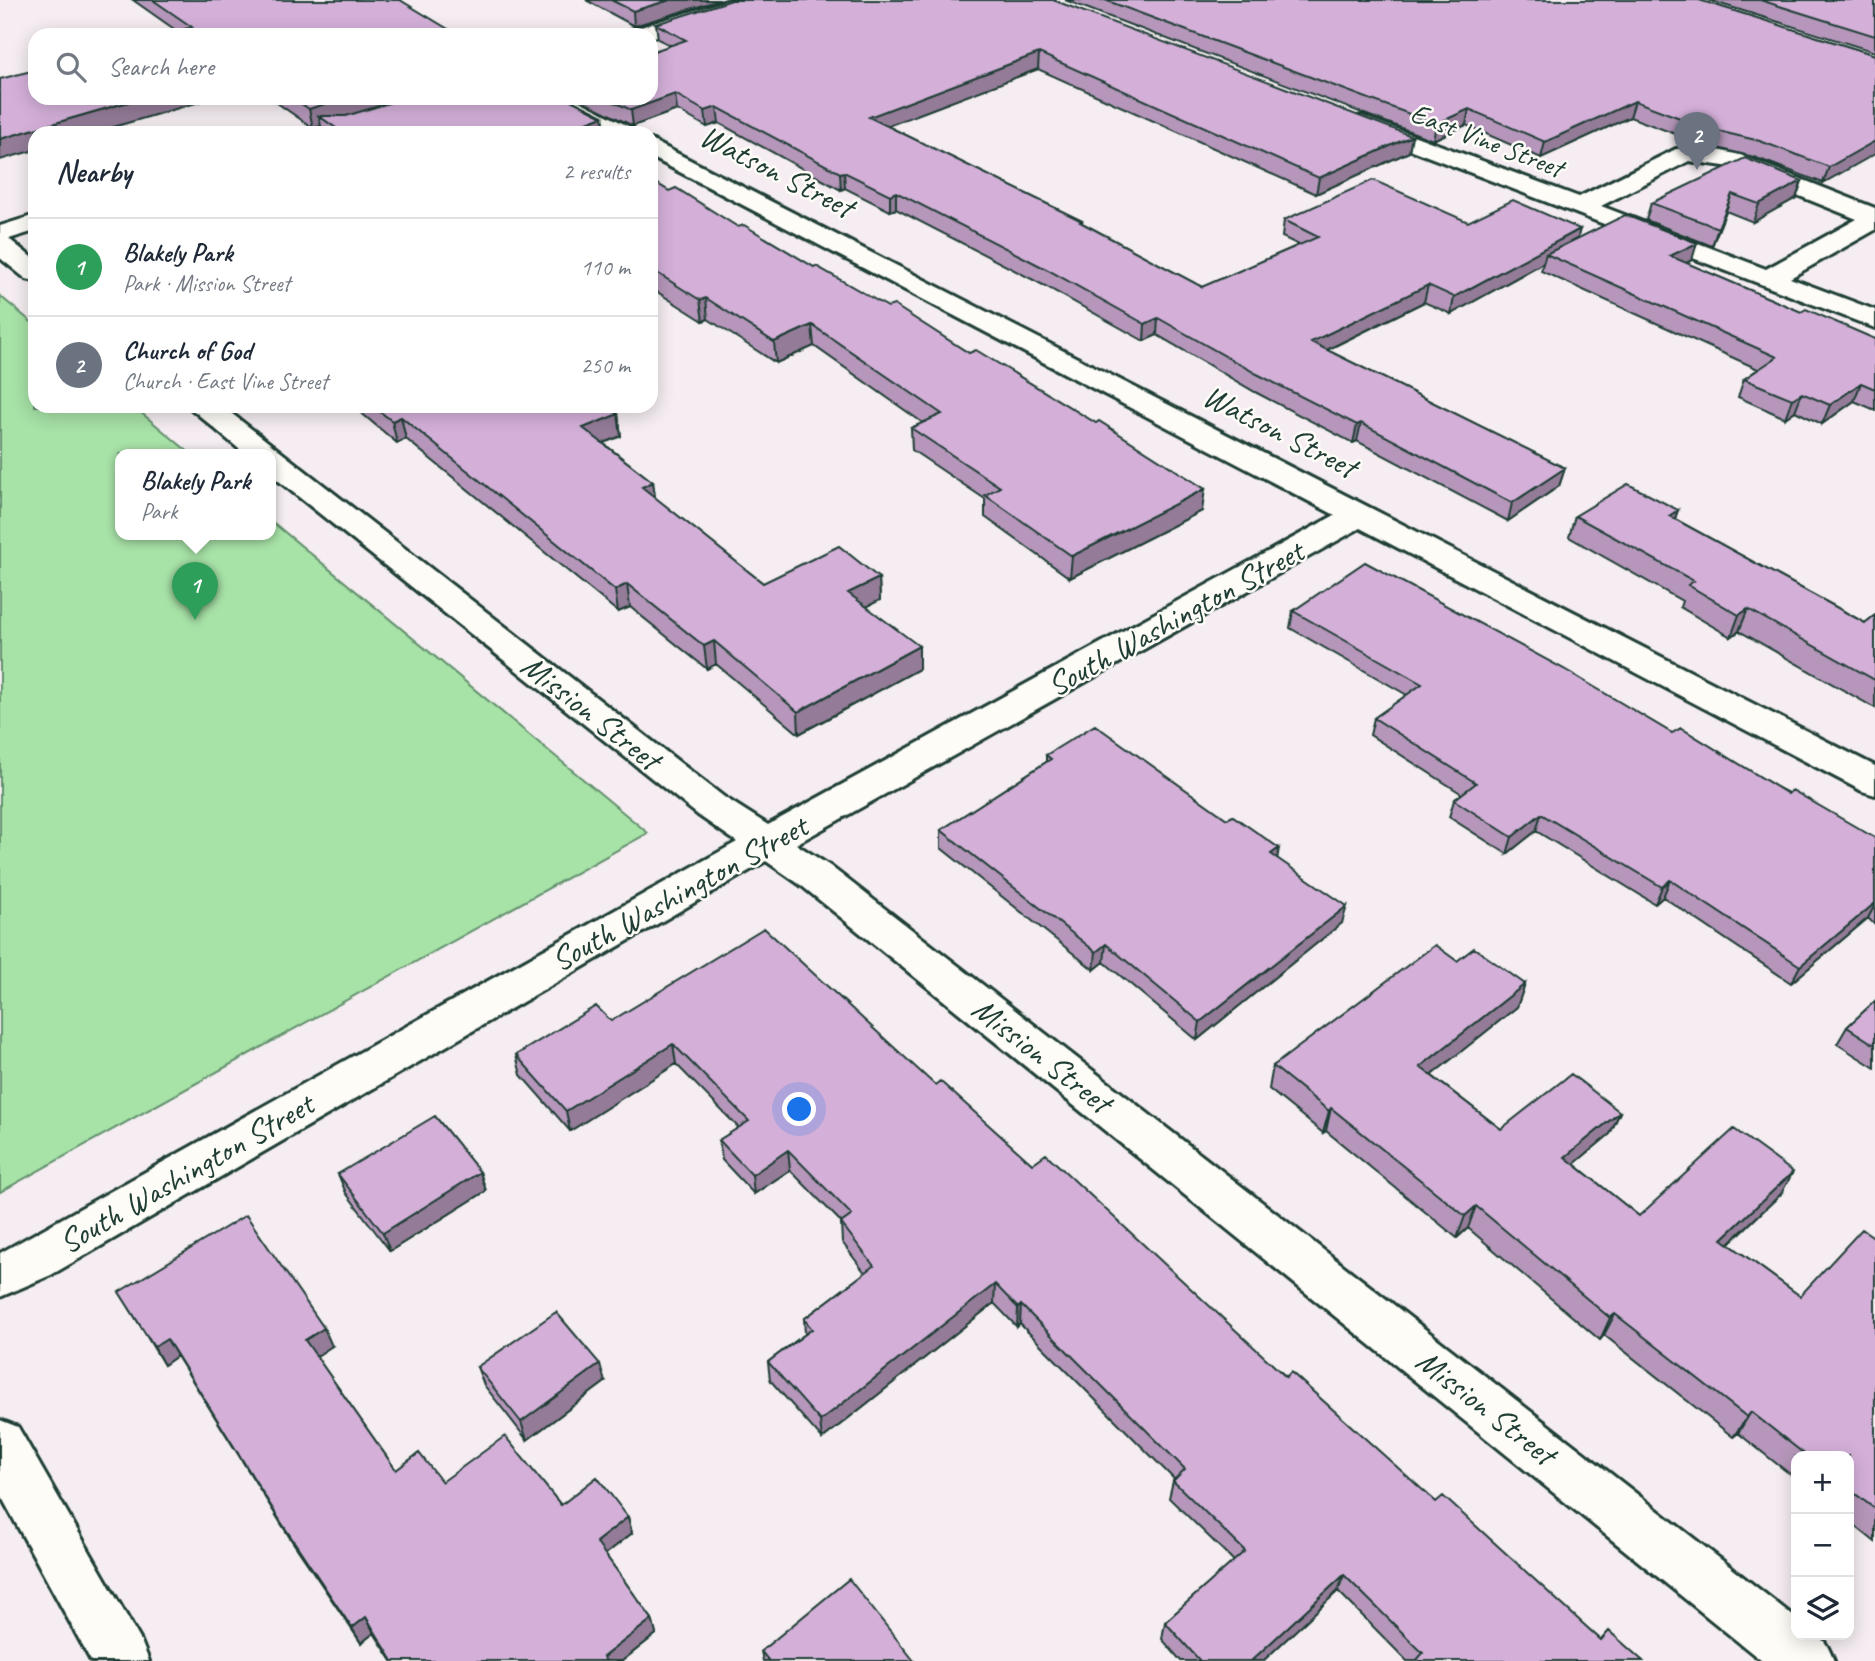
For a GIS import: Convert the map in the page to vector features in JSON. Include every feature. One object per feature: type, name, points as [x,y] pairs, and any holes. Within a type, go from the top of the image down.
[{"type":"street","points":[[658,29],[751,0]]},
{"type":"street","points":[[570,105],[610,126]]},
{"type":"street","name":"East Vine Street","points":[[1335,113],[1875,320]]},
{"type":"street","name":"Watson Street","points":[[658,151],[1875,782]]},
{"type":"street","points":[[1579,206],[1685,154],[1695,153],[1731,160],[1875,218]]},
{"type":"street","points":[[1769,279],[1875,218]]},
{"type":"street","points":[[0,234],[28,225]]},
{"type":"street","points":[[0,245],[28,267]]},
{"type":"street","points":[[213,413],[258,449]]},
{"type":"street","name":"Mission Street","points":[[276,464],[711,806],[816,877],[1807,1661]]},
{"type":"street","name":"South Washington Street","points":[[0,1276],[34,1260],[765,844],[1361,514]]},
{"type":"street","points":[[0,1444],[121,1661]]},
{"type":"green space","points":[[0,296],[28,319],[28,413],[141,413],[185,449],[115,449],[115,540],[276,540],[276,525],[648,833],[0,1192]]},
{"type":"building","points":[[153,0],[400,0],[446,28],[188,28],[192,27]]},
{"type":"building","points":[[611,0],[670,0],[633,11]]},
{"type":"building","points":[[732,0],[1053,0],[1412,136],[1319,178],[1039,53],[869,117],[1082,221],[1080,222],[1202,287],[1318,237],[1284,220],[1373,180],[1468,222],[1513,200],[1580,229],[1454,297],[1428,285],[1311,342],[1565,468],[1512,503],[1361,423],[1357,425],[1257,374],[1158,318],[1145,324],[1048,270],[896,192],[890,195],[844,172],[840,173],[717,107],[705,111],[675,94],[658,100],[658,50],[686,40],[656,24]]},
{"type":"building","points":[[1105,0],[1699,0],[1875,55],[1875,141],[1829,167],[1760,141],[1709,129],[1635,101],[1545,142],[1469,109],[1436,124]]},
{"type":"building","points":[[1760,0],[1875,0],[1875,36]]},
{"type":"building","points":[[28,72],[28,105],[118,105],[45,126],[28,126],[28,131],[0,139],[0,79]]},
{"type":"building","points":[[303,105],[321,105],[309,109]]},
{"type":"building","points":[[382,105],[581,105],[603,116],[576,126],[333,126],[319,116],[346,116]]},
{"type":"building","points":[[621,105],[645,105],[631,110]]},
{"type":"building","points":[[1745,158],[1802,181],[1759,204],[1732,194],[1718,228],[1651,203]]},
{"type":"building","points":[[658,184],[669,191],[676,188],[738,227],[744,225],[888,307],[894,305],[969,353],[976,350],[1096,423],[1099,421],[1205,489],[1072,556],[985,495],[1000,487],[911,428],[942,414],[812,325],[774,342],[706,298],[700,300],[658,273]]},
{"type":"building","points":[[1625,215],[1697,243],[1670,256],[1801,312],[1806,309],[1875,339],[1875,389],[1861,383],[1830,405],[1802,393],[1792,399],[1744,379],[1777,357],[1546,254]]},
{"type":"building","points":[[382,413],[617,413],[583,428],[653,482],[642,487],[763,583],[839,546],[879,578],[848,593],[919,646],[798,712],[714,641],[704,646],[627,584],[615,590],[401,417],[392,421]]},
{"type":"building","points":[[1628,484],[1678,510],[1669,516],[1865,623],[1875,615],[1875,680],[1748,609],[1739,615],[1688,585],[1694,581],[1575,516]]},
{"type":"building","points":[[1365,562],[1564,669],[1672,733],[1681,728],[1788,794],[1792,790],[1875,838],[1875,903],[1800,966],[1670,880],[1662,887],[1541,814],[1512,837],[1454,800],[1476,783],[1374,718],[1422,684],[1293,611]]},
{"type":"building","points":[[1095,725],[1227,819],[1233,816],[1279,848],[1271,854],[1347,906],[1200,1022],[1106,944],[1096,952],[941,830],[1051,759],[1046,755]]},
{"type":"building","points":[[764,928],[935,1085],[940,1081],[1032,1164],[1046,1154],[1286,1377],[1291,1372],[1436,1502],[1443,1496],[1601,1640],[1609,1631],[1643,1661],[1416,1661],[1423,1653],[1344,1575],[1251,1661],[1200,1661],[1165,1622],[1245,1551],[1173,1481],[1185,1469],[1021,1305],[1018,1308],[995,1284],[820,1421],[768,1362],[812,1329],[804,1319],[874,1266],[841,1223],[852,1215],[788,1150],[752,1175],[719,1140],[749,1121],[673,1044],[566,1111],[516,1055],[596,1006],[611,1021]]},
{"type":"building","points":[[1435,945],[1457,961],[1474,948],[1525,984],[1420,1067],[1501,1129],[1571,1074],[1620,1112],[1565,1157],[1639,1216],[1734,1129],[1793,1172],[1722,1239],[1800,1296],[1862,1229],[1875,1238],[1875,1509],[1854,1493],[1854,1451],[1801,1451],[1751,1412],[1747,1417],[1615,1314],[1610,1318],[1476,1206],[1465,1216],[1331,1108],[1329,1111],[1273,1066]]},
{"type":"building","points":[[1875,1001],[1875,1045],[1847,1027]]},
{"type":"building","points":[[435,1116],[480,1172],[383,1233],[338,1174]]},
{"type":"building","points":[[246,1215],[324,1328],[305,1340],[396,1470],[419,1453],[442,1482],[505,1436],[561,1505],[597,1477],[628,1517],[596,1542],[652,1619],[603,1657],[606,1661],[393,1661],[366,1617],[352,1628],[281,1522],[167,1339],[154,1347],[119,1292]]},
{"type":"building","points":[[556,1312],[600,1364],[521,1422],[477,1367]]},
{"type":"building","points":[[849,1579],[914,1661],[769,1661],[761,1651]]},
{"type":"place","name":"Church of God","points":[[1697,170]]},
{"type":"place","name":"Blakely Park","points":[[195,620]]}]
